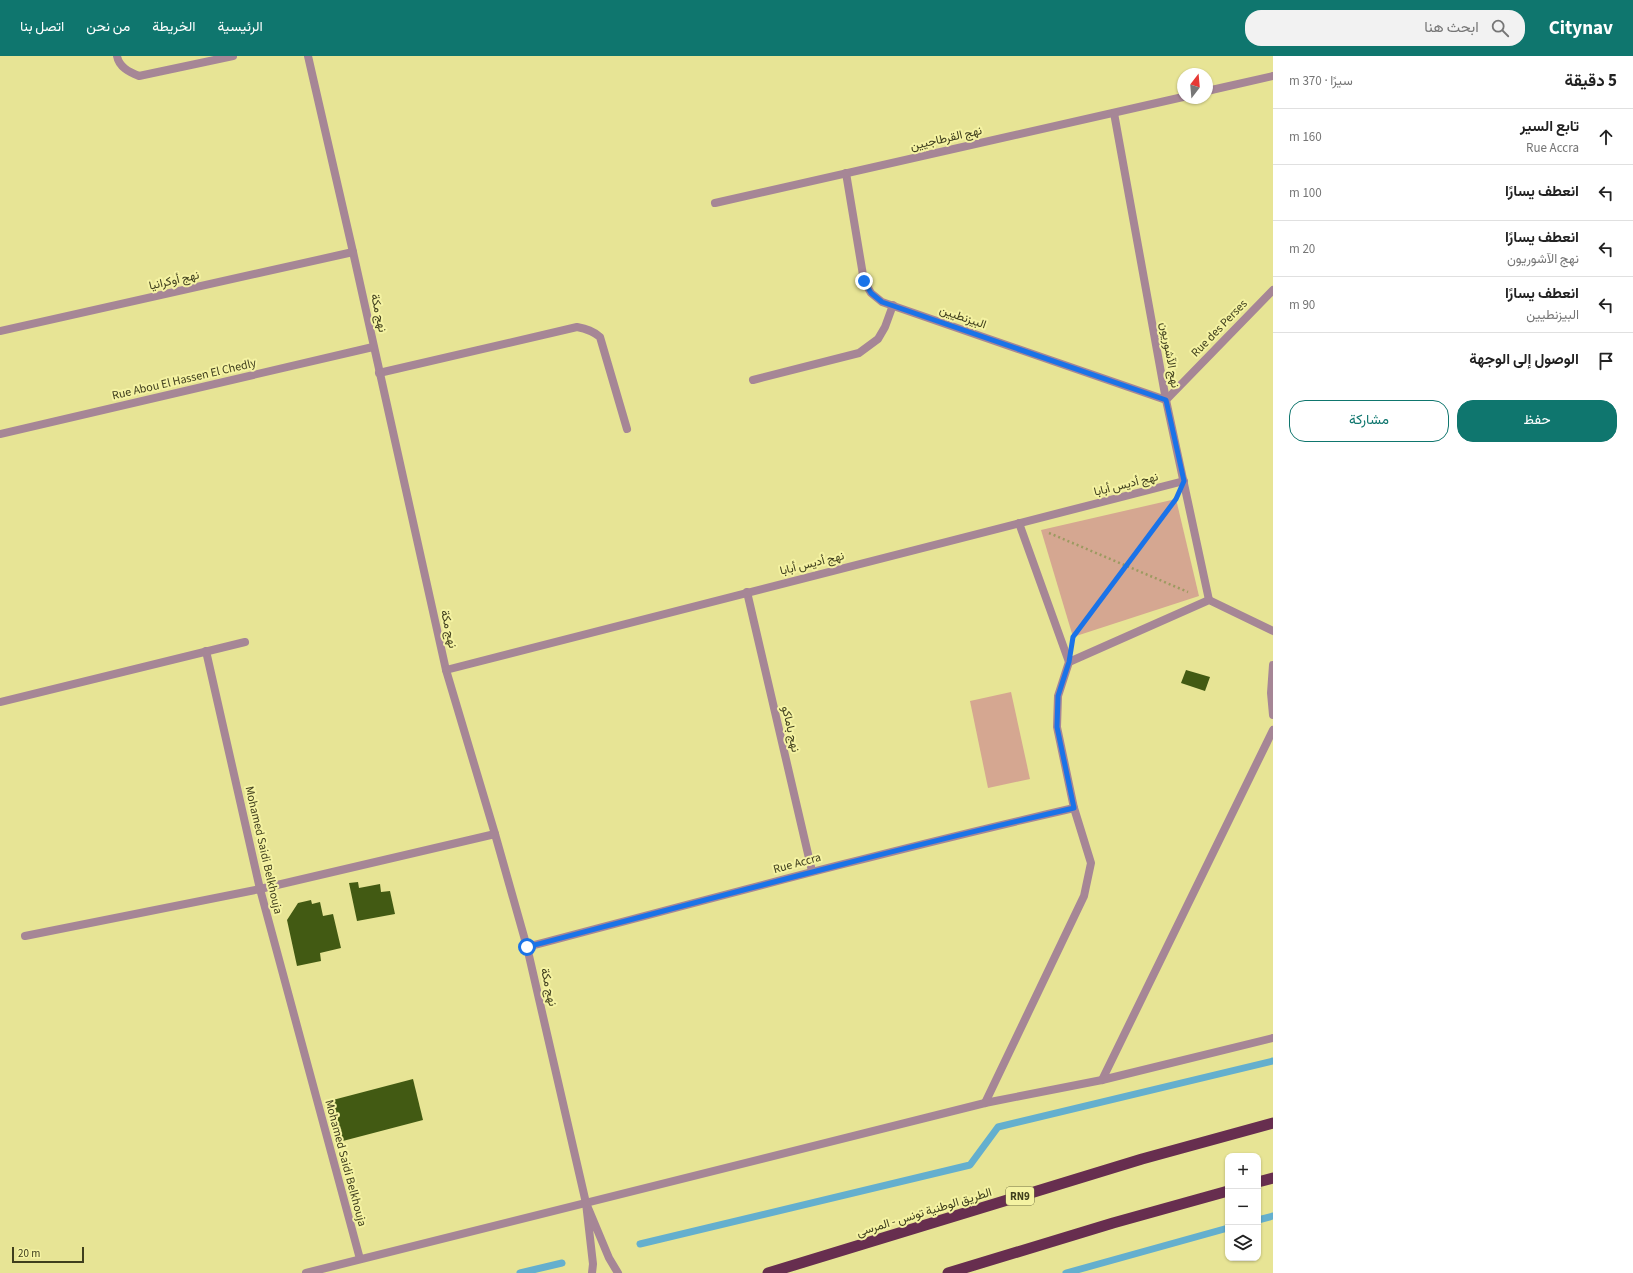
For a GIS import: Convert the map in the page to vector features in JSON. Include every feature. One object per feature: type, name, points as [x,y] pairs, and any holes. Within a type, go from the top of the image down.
[{"type":"highway","name":"الطريق الوطنية تونس - المرسى","points":[[768,1273],[1142,1159],[1273,1123]]},
{"type":"highway","points":[[1261,1181],[1273,1178]]},
{"type":"highway","points":[[948,1273],[1113,1223],[1225,1192]]},
{"type":"street","points":[[117,56],[118,60],[127,71],[139,76],[233,56]]},
{"type":"street","name":"نهج مكة","points":[[308,56],[354,252],[446,670],[527,947],[586,1203]]},
{"type":"street","points":[[1213,90],[1273,76]]},
{"type":"street","name":"نهج القرطاجيين","points":[[715,203],[846,172],[1177,98]]},
{"type":"street","name":"نهج الآشوريون","points":[[1114,113],[1166,400],[1209,600]]},
{"type":"street","name":"البيزنطيين","points":[[846,172],[864,281],[871,293],[882,302],[1166,400]]},
{"type":"street","name":"نهج أوكرانيا","points":[[0,331],[354,252]]},
{"type":"street","name":"Rue des Perses","points":[[1166,400],[1273,290]]},
{"type":"street","points":[[753,380],[860,353],[878,339],[885,327],[893,305]]},
{"type":"street","points":[[380,373],[577,327],[584,328],[593,331],[600,337],[627,429]]},
{"type":"street","name":"Rue Abou El Hassen El Chedly","points":[[0,434],[374,347]]},
{"type":"street","name":"نهج أديس أبابا","points":[[446,670],[1184,481]]},
{"type":"street","points":[[985,1103],[1084,896],[1091,864],[1074,808],[1057,727],[1058,696],[1069,662],[1019,523]]},
{"type":"street","name":"نهج باماكو","points":[[746,592],[812,871]]},
{"type":"street","points":[[1069,662],[1209,600],[1273,631]]},
{"type":"street","points":[[0,702],[245,642]]},
{"type":"street","name":"Mohamed Saidi Belkhouja","points":[[206,651],[260,889],[360,1259]]},
{"type":"street","points":[[1273,665],[1271,693],[1273,715]]},
{"type":"street","points":[[1102,1080],[1273,730]]},
{"type":"street","name":"Rue Accra","points":[[527,947],[812,871],[962,833],[1074,808]]},
{"type":"street","points":[[25,936],[260,889],[495,834]]},
{"type":"street","points":[[306,1273],[985,1103],[1102,1080],[1273,1038]]},
{"type":"street","points":[[586,1203],[593,1264],[592,1273]]},
{"type":"street","points":[[586,1203],[609,1258],[618,1273]]},
{"type":"path","points":[[1069,662],[1073,637],[1176,499],[1184,481]]},
{"type":"path","points":[[1048,533],[1209,600]]},
{"type":"shaded area","points":[[1176,499],[1199,596],[1073,637],[1041,530]]},
{"type":"shaded area","points":[[1011,692],[1030,779],[988,788],[970,701]]},
{"type":"building","points":[[1186,670],[1210,677],[1205,691],[1181,683]]},
{"type":"building","points":[[358,882],[359,888],[380,884],[381,892],[390,891],[395,914],[357,921],[349,883]]},
{"type":"building","points":[[311,900],[312,904],[320,902],[323,916],[333,914],[341,948],[320,953],[321,961],[297,966],[287,920],[298,903]]},
{"type":"building","points":[[413,1079],[423,1120],[339,1142],[329,1101]]},
{"type":"waterway","points":[[640,1244],[970,1165],[998,1127],[1273,1061]]},
{"type":"waterway","points":[[1261,1219],[1273,1216]]},
{"type":"waterway","points":[[1066,1273],[1225,1229]]},
{"type":"waterway","points":[[520,1273],[562,1263]]},
{"type":"route","points":[[527,947],[812,871],[962,833],[1074,808],[1057,727],[1058,696],[1069,662],[1073,637],[1176,499],[1184,481],[1166,400],[882,302],[871,293],[864,281]]}]
